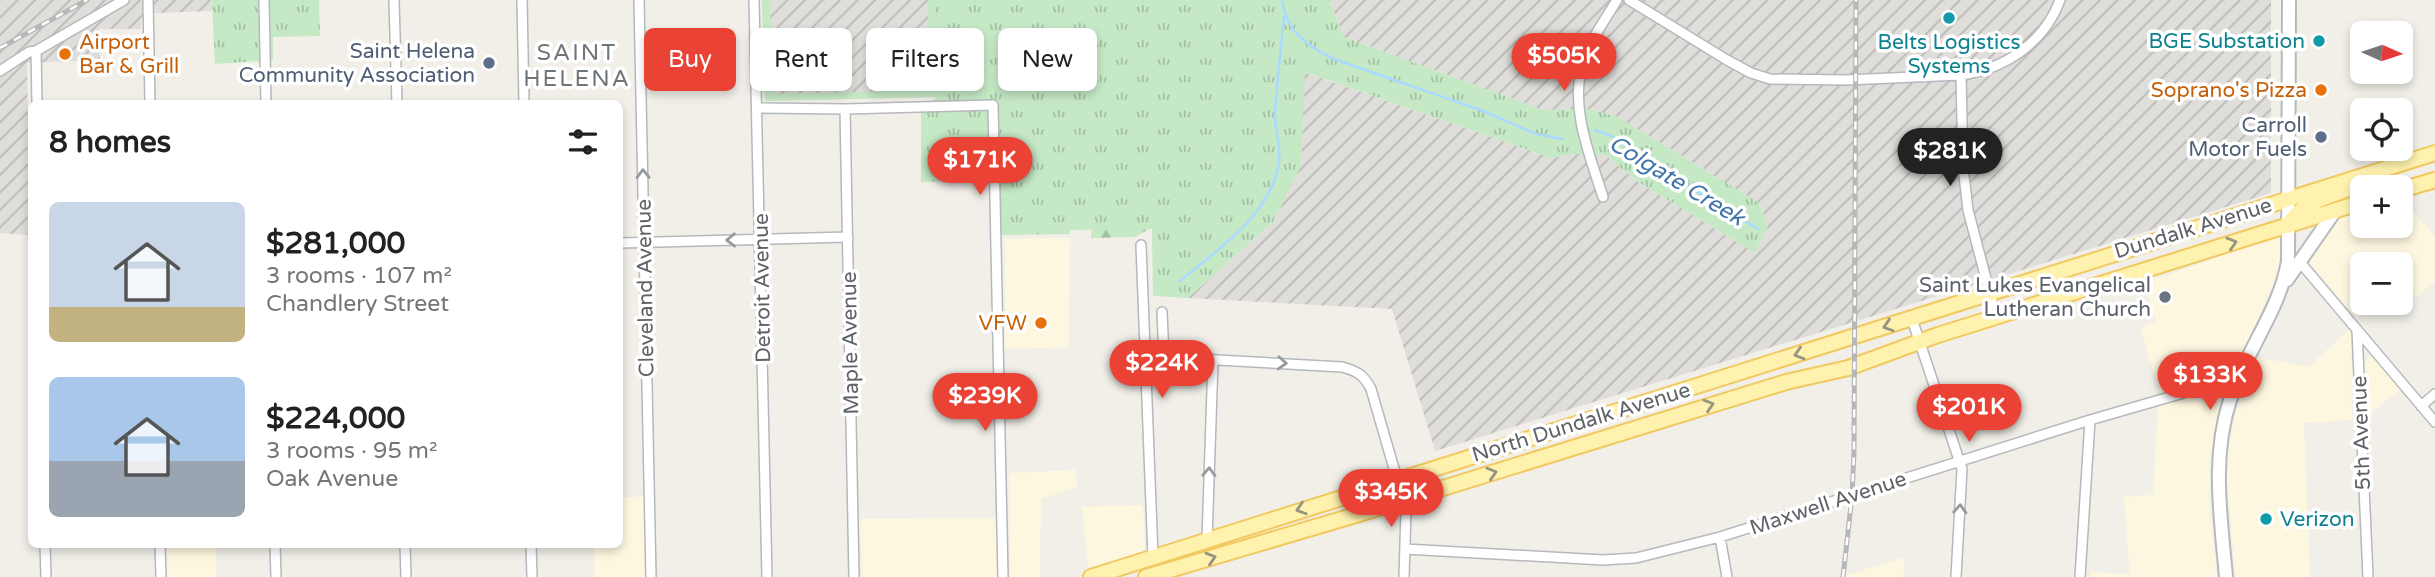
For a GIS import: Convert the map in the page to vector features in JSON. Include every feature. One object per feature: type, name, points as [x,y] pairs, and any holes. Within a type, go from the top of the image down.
[{"type":"main road","points":[[2281,289],[2288,261],[2289,0]]},
{"type":"main road","name":"Dundalk Avenue","points":[[1912,319],[1989,292],[2435,152]]},
{"type":"main road","points":[[2288,226],[2293,215],[2309,204],[2348,191],[2414,159]]},
{"type":"main road","points":[[2413,186],[2435,180]]},
{"type":"main road","name":"Dundalk Avenue","points":[[1919,342],[2350,206]]},
{"type":"main road","points":[[2227,577],[2219,463],[2225,420],[2239,377],[2281,289],[2334,211]]},
{"type":"main road","name":"North Dundalk Avenue","points":[[1091,577],[1912,319]]},
{"type":"main road","name":"North Dundalk Avenue","points":[[1146,577],[1786,382],[1848,368],[1919,342]]},
{"type":"street","points":[[0,71],[124,0]]},
{"type":"street","points":[[148,0],[150,100]]},
{"type":"street","points":[[264,0],[266,100]]},
{"type":"street","points":[[394,0],[397,100]]},
{"type":"street","points":[[522,0],[524,100]]},
{"type":"street","name":"Cleveland Avenue","points":[[639,0],[651,577]]},
{"type":"street","name":"Detroit Avenue","points":[[754,0],[767,577]]},
{"type":"street","points":[[1603,197],[1580,116],[1579,82],[1582,64],[1590,44],[1617,0]]},
{"type":"street","points":[[1629,0],[1751,73],[1786,81],[1961,75],[1987,70],[2016,56],[2046,28],[2060,0]]},
{"type":"street","points":[[36,51],[37,100]]},
{"type":"street","points":[[1961,75],[1963,167],[1968,210],[1996,317]]},
{"type":"street","points":[[757,108],[845,109],[993,105],[1003,577]]},
{"type":"street","name":"Maple Avenue","points":[[845,109],[854,577]]},
{"type":"street","points":[[623,243],[848,237]]},
{"type":"street","points":[[1141,245],[1153,557]]},
{"type":"street","points":[[2299,261],[2435,422]]},
{"type":"street","points":[[1162,312],[1164,357],[1342,367],[1361,374],[1371,389],[1404,500],[1404,577]]},
{"type":"street","points":[[1912,319],[1962,469],[1956,577]]},
{"type":"street","name":"5th Avenue","points":[[2357,330],[2368,577]]},
{"type":"street","points":[[1207,540],[1213,360]]},
{"type":"street","name":"Maxwell Avenue","points":[[1405,549],[1616,560],[1669,551],[2090,420],[2239,377]]},
{"type":"street","points":[[2421,405],[2435,394]]},
{"type":"street","points":[[2080,577],[2090,420]]},
{"type":"street","points":[[1720,537],[1727,577]]},
{"type":"street","points":[[45,548],[46,577]]},
{"type":"street","points":[[160,548],[161,577]]},
{"type":"street","points":[[275,548],[276,577]]},
{"type":"street","points":[[405,548],[406,577]]},
{"type":"street","points":[[531,548],[532,577]]},
{"type":"shaded area","points":[[0,0],[210,0],[213,11],[154,13],[141,18],[141,29],[99,29],[100,60],[27,63],[28,235],[0,233]]},
{"type":"shaded area","points":[[762,0],[934,0],[935,28],[866,28],[866,91],[936,91],[936,97],[765,101],[765,91],[852,91],[852,28],[763,28]]},
{"type":"shaded area","points":[[1329,0],[2271,0],[2271,193],[1435,451],[1392,309],[1188,298],[1273,222],[1301,166],[1304,72],[1551,158],[1574,154],[1605,155],[1637,181],[1755,253],[1768,226],[1759,203],[1618,117],[1589,109],[1543,110],[1344,37]]},
{"type":"shaded area","points":[[2413,211],[2435,237],[2435,281],[2417,297],[2413,294],[2413,252],[2350,252],[2350,311],[2308,261],[2333,217],[2350,212],[2350,238],[2413,238]]},
{"type":"shaded area","points":[[2284,234],[2277,275],[2234,373],[2161,396],[2140,328],[2156,322],[2145,283]]},
{"type":"shaded area","points":[[1070,238],[1069,347],[1005,349],[1005,239]]},
{"type":"shaded area","points":[[2351,327],[2352,420],[2304,423],[2310,577],[2235,577],[2226,464],[2235,413],[2255,357],[2309,367]]},
{"type":"shaded area","points":[[2369,356],[2374,356],[2402,388],[2366,417],[2364,363]]},
{"type":"shaded area","points":[[2223,387],[2210,463],[2210,510],[2217,577],[2090,577],[2090,572],[2130,574],[2124,497],[2153,495],[2158,406]]},
{"type":"shaded area","points":[[1076,470],[1077,487],[1041,499],[1040,577],[1010,577],[1009,473]]},
{"type":"shaded area","points":[[646,496],[648,577],[594,577],[594,548],[623,548],[623,498]]},
{"type":"shaded area","points":[[1143,505],[1145,548],[1141,552],[1088,568],[1082,507]]},
{"type":"shaded area","points":[[999,518],[999,577],[862,577],[860,519]]},
{"type":"shaded area","points":[[165,548],[216,548],[216,577],[165,577]]},
{"type":"shaded area","points":[[1905,557],[1903,577],[1841,577]]},
{"type":"green space","points":[[210,0],[319,0],[320,36],[273,37],[273,60],[215,64]]},
{"type":"green space","points":[[762,0],[770,0],[771,28],[763,28]]},
{"type":"green space","points":[[928,0],[934,0],[935,28],[928,28]]},
{"type":"green space","points":[[934,0],[1329,0],[1344,37],[1543,110],[1589,109],[1618,117],[1759,203],[1768,226],[1755,253],[1637,181],[1605,155],[1574,154],[1551,158],[1305,72],[1301,166],[1273,222],[1188,298],[1153,296],[1152,229],[991,235],[990,180],[921,182],[921,112],[936,97],[936,91],[984,91],[984,28],[935,28]]},
{"type":"green space","points":[[765,91],[773,91],[773,94],[936,91],[936,97],[765,101]]},
{"type":"green space","points":[[1094,189],[1160,223],[1135,237],[1091,238]]},
{"type":"waterway","name":"Colgate Creek","points":[[1282,0],[1288,20],[1299,36],[1334,59],[1483,111],[1536,134],[1563,139]]},
{"type":"waterway","points":[[1180,281],[1242,229],[1255,214],[1275,179],[1279,160],[1275,112],[1284,17]]},
{"type":"waterway","name":"Colgate Creek","points":[[1595,130],[1612,136],[1634,153],[1758,229]]},
{"type":"railway","points":[[0,48],[87,0]]},
{"type":"railway","points":[[1843,577],[1854,452],[1856,0]]},
{"type":"place","name":"Belts Logistics Systems","points":[[1949,18]]},
{"type":"place","name":"BGE Substation","points":[[2319,41]]},
{"type":"place","name":"Airport Bar & Grill","points":[[65,54]]},
{"type":"place","name":"Saint Helena Community Association","points":[[489,63]]},
{"type":"place","name":"Soprano's Pizza","points":[[2321,90]]},
{"type":"place","name":"Carroll Motor Fuels","points":[[2321,137]]},
{"type":"place","name":"Saint Lukes Evangelical Lutheran Church","points":[[2165,297]]},
{"type":"place","name":"VFW","points":[[1041,323]]},
{"type":"place","name":"Verizon","points":[[2266,519]]},
{"type":"district","name":"SAINT HELENA","points":[[577,65]]}]
